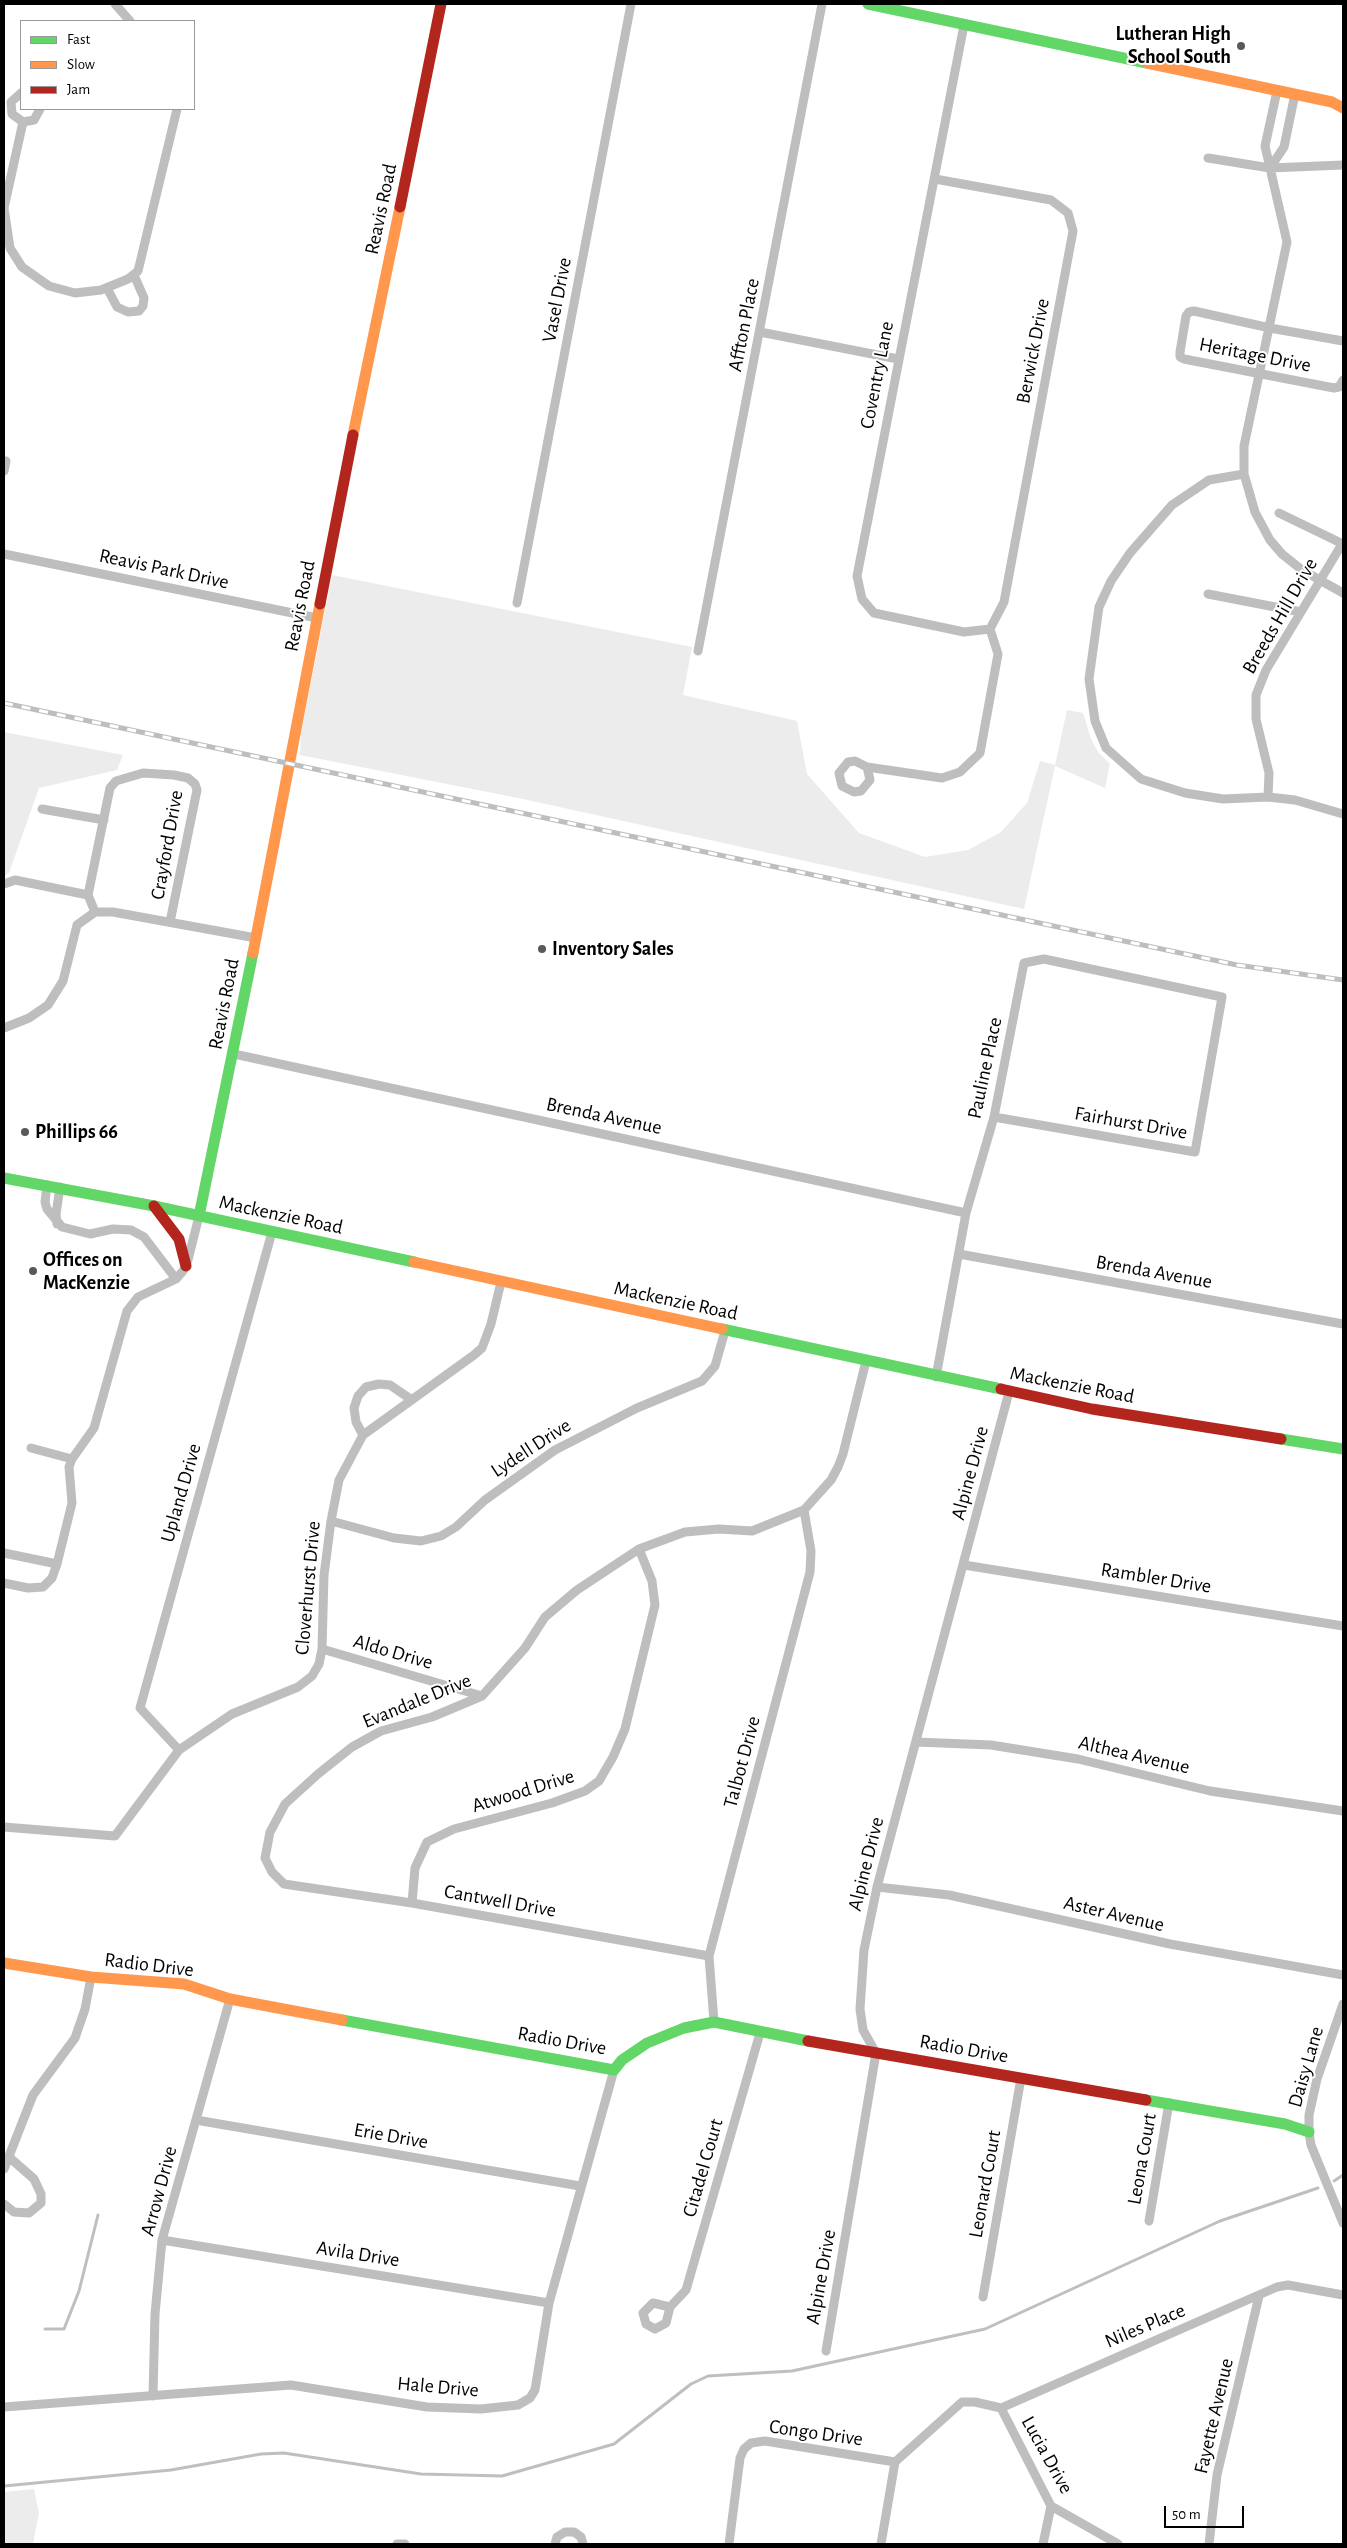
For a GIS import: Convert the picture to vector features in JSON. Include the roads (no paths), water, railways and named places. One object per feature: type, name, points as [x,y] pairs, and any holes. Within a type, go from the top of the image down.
[{"type":"street","points":[[115,4],[129,20]]},
{"type":"street","name":"Reavis Road","points":[[199,1216],[234,1054],[317,618],[441,4]]},
{"type":"street","name":"Vasel Drive","points":[[517,603],[631,4]]},
{"type":"street","name":"Affton Place","points":[[698,651],[822,4]]},
{"type":"street","points":[[868,4],[1277,91],[1337,101],[1343,108]]},
{"type":"street","name":"Coventry Lane","points":[[964,25],[857,576],[862,599],[874,613],[964,632],[990,629]]},
{"type":"street","points":[[1277,91],[1266,146],[1287,242],[1270,328],[1258,372],[1244,446],[1244,474],[1255,512],[1270,540],[1288,559],[1343,593]]},
{"type":"street","points":[[20,94],[11,102],[12,114],[23,122],[34,120],[39,110]]},
{"type":"street","points":[[1270,168],[1284,147],[1295,94]]},
{"type":"street","points":[[107,288],[117,307],[128,312],[139,311],[143,306],[144,298],[136,273],[177,110]]},
{"type":"street","points":[[23,122],[4,208],[10,248],[22,267],[49,286],[75,293],[107,288],[136,273]]},
{"type":"street","points":[[1208,158],[1270,168],[1343,165]]},
{"type":"street","name":"Berwick Drive","points":[[935,179],[1051,200],[1068,213],[1073,231],[1004,602],[990,629]]},
{"type":"street","name":"Heritage Drive","points":[[1343,341],[1270,328],[1194,311],[1189,312],[1186,316],[1180,357],[1334,388],[1339,387],[1343,380]]},
{"type":"street","points":[[760,332],[898,359]]},
{"type":"street","points":[[4,471],[6,461]]},
{"type":"street","points":[[1244,474],[1209,480],[1172,504],[1130,553],[1111,581],[1099,607],[1089,679],[1095,721],[1106,748],[1141,779],[1185,793],[1223,799],[1268,797],[1295,800],[1343,814]]},
{"type":"street","points":[[1279,513],[1343,544]]},
{"type":"street","name":"Breeds Hill Drive","points":[[1268,797],[1269,773],[1256,719],[1256,694],[1266,670],[1343,544]]},
{"type":"street","name":"Reavis Park Drive","points":[[4,554],[317,618]]},
{"type":"street","points":[[1208,594],[1301,612]]},
{"type":"street","points":[[867,766],[942,778],[960,772],[980,753],[998,654],[990,629]]},
{"type":"street","name":"Crayford Drive","points":[[88,895],[110,788],[116,781],[143,773],[158,773],[188,778],[196,784],[197,790],[170,922]]},
{"type":"street","points":[[42,809],[104,820]]},
{"type":"street","points":[[4,884],[15,880],[88,895],[95,912]]},
{"type":"street","points":[[4,1028],[29,1018],[48,1005],[63,981],[77,925],[95,912],[113,912],[256,938]]},
{"type":"street","name":"Pauline Place","points":[[936,1377],[966,1213],[994,1117],[1024,963],[1044,959],[1222,997]]},
{"type":"street","name":"Fairhurst Drive","points":[[994,1117],[1195,1152],[1222,997]]},
{"type":"street","name":"Brenda Avenue","points":[[234,1054],[966,1213]]},
{"type":"street","name":"Mackenzie Road","points":[[4,1178],[154,1206],[1009,1392],[1135,1417],[1343,1449]]},
{"type":"street","points":[[47,1185],[45,1202],[50,1216],[57,1224],[73,1231],[90,1234],[123,1229],[137,1233],[150,1244],[176,1279]]},
{"type":"street","points":[[57,1224],[56,1214],[60,1187]]},
{"type":"street","points":[[154,1206],[179,1239],[186,1266]]},
{"type":"street","points":[[4,1583],[28,1588],[44,1587],[52,1578],[72,1503],[68,1477],[72,1459],[94,1428],[127,1311],[138,1297],[176,1279],[186,1266],[199,1216]]},
{"type":"street","name":"Upland Drive","points":[[179,1750],[140,1708],[272,1232]]},
{"type":"street","name":"Brenda Avenue","points":[[959,1254],[1343,1324]]},
{"type":"street","name":"Cloverhurst Drive","points":[[4,1827],[115,1836],[179,1750],[232,1714],[306,1682],[319,1664],[322,1649],[324,1575],[330,1521],[339,1480],[363,1435],[482,1348],[491,1324],[501,1282]]},
{"type":"street","name":"Lydell Drive","points":[[330,1521],[394,1538],[420,1542],[440,1536],[456,1527],[485,1500],[555,1450],[636,1408],[702,1381],[715,1366],[725,1331]]},
{"type":"street","name":"Evandale Drive","points":[[284,1884],[272,1872],[265,1858],[270,1832],[285,1804],[335,1759],[380,1731],[432,1717],[482,1696],[525,1648],[545,1617],[577,1590],[639,1549],[685,1532],[719,1529],[752,1531],[804,1510],[831,1480],[838,1467],[866,1361]]},
{"type":"street","points":[[363,1435],[356,1422],[354,1408],[358,1396],[366,1387],[378,1384],[390,1385],[412,1400]]},
{"type":"street","name":"Alpine Drive","points":[[826,2351],[876,2054],[863,2030],[860,2009],[864,1950],[878,1887],[1009,1392]]},
{"type":"street","points":[[31,1448],[72,1459]]},
{"type":"street","name":"Talbot Drive","points":[[714,2022],[709,1956],[810,1572],[811,1551],[804,1510]]},
{"type":"street","name":"Atwood Drive","points":[[412,1903],[415,1868],[427,1842],[454,1829],[552,1803],[585,1792],[599,1781],[613,1757],[625,1729],[654,1605],[652,1580],[639,1549]]},
{"type":"street","points":[[4,1553],[57,1564]]},
{"type":"street","name":"Rambler Drive","points":[[964,1565],[1343,1626]]},
{"type":"street","name":"Aldo Drive","points":[[322,1649],[482,1696]]},
{"type":"street","name":"Althea Avenue","points":[[916,1742],[991,1745],[1078,1758],[1210,1791],[1343,1811]]},
{"type":"street","name":"Cantwell Drive","points":[[284,1884],[412,1903],[709,1956]]},
{"type":"street","name":"Aster Avenue","points":[[878,1887],[949,1895],[1170,1944],[1343,1975]]},
{"type":"street","name":"Radio Drive","points":[[4,1963],[91,1977],[184,1984],[230,1999],[614,2070],[622,2060],[647,2043],[684,2028],[714,2022],[760,2033],[876,2054],[1285,2124],[1309,2132]]},
{"type":"street","points":[[4,2169],[33,2095],[75,2038],[85,2009],[91,1977]]},
{"type":"street","name":"Arrow Drive","points":[[153,2396],[155,2314],[162,2240],[230,1999]]},
{"type":"street","name":"Daisy Lane","points":[[1343,2004],[1317,2079],[1310,2115],[1309,2132],[1311,2145],[1343,2223]]},
{"type":"street","name":"Citadel Court","points":[[670,2307],[686,2290],[760,2033]]},
{"type":"street","name":"Hale Drive","points":[[4,2407],[292,2385],[427,2407],[481,2409],[518,2406],[530,2398],[535,2390],[549,2303],[580,2186],[614,2070]]},
{"type":"street","name":"Leonard Court","points":[[983,2297],[1021,2078]]},
{"type":"street","name":"Leona Court","points":[[1149,2221],[1169,2103]]},
{"type":"street","name":"Erie Drive","points":[[196,2120],[580,2186]]},
{"type":"street","points":[[4,2204],[14,2212],[29,2213],[41,2203],[41,2194],[34,2179],[9,2157]]},
{"type":"street","name":"Avila Drive","points":[[162,2240],[549,2303]]},
{"type":"street","name":"Niles Place","points":[[1001,2408],[1288,2284],[1343,2295]]},
{"type":"street","name":"Fayette Avenue","points":[[1209,2544],[1217,2475],[1259,2296]]},
{"type":"street","points":[[881,2544],[896,2462],[962,2402],[975,2402],[1001,2408]]},
{"type":"street","name":"Lucia Drive","points":[[1001,2408],[1051,2506],[1118,2544]]},
{"type":"street","name":"Congo Drive","points":[[729,2544],[740,2458],[744,2449],[751,2443],[765,2441],[896,2462]]},
{"type":"street","points":[[1043,2544],[1051,2506]]},
{"type":"street","points":[[555,2544],[558,2538],[565,2532],[574,2532],[581,2537],[583,2544]]},
{"type":"street","points":[[397,2544],[404,2544]]},
{"type":"waterway","points":[[1334,2181],[1343,2175]]},
{"type":"waterway","points":[[4,2486],[171,2470],[261,2454],[284,2453],[421,2474],[502,2476],[614,2444],[691,2384],[708,2376],[792,2371],[985,2329],[1220,2221],[1318,2188]]},
{"type":"waterway","points":[[45,2329],[64,2329],[79,2291],[98,2215]]},
{"type":"railway","points":[[4,703],[1237,965],[1343,980]]},
{"type":"place","name":"Lutheran High School South","points":[[1241,46]]},
{"type":"place","name":"Inventory Sales","points":[[542,949]]},
{"type":"place","name":"Phillips 66","points":[[25,1132]]},
{"type":"place","name":"Offices on MacKenzie","points":[[33,1271]]}]
